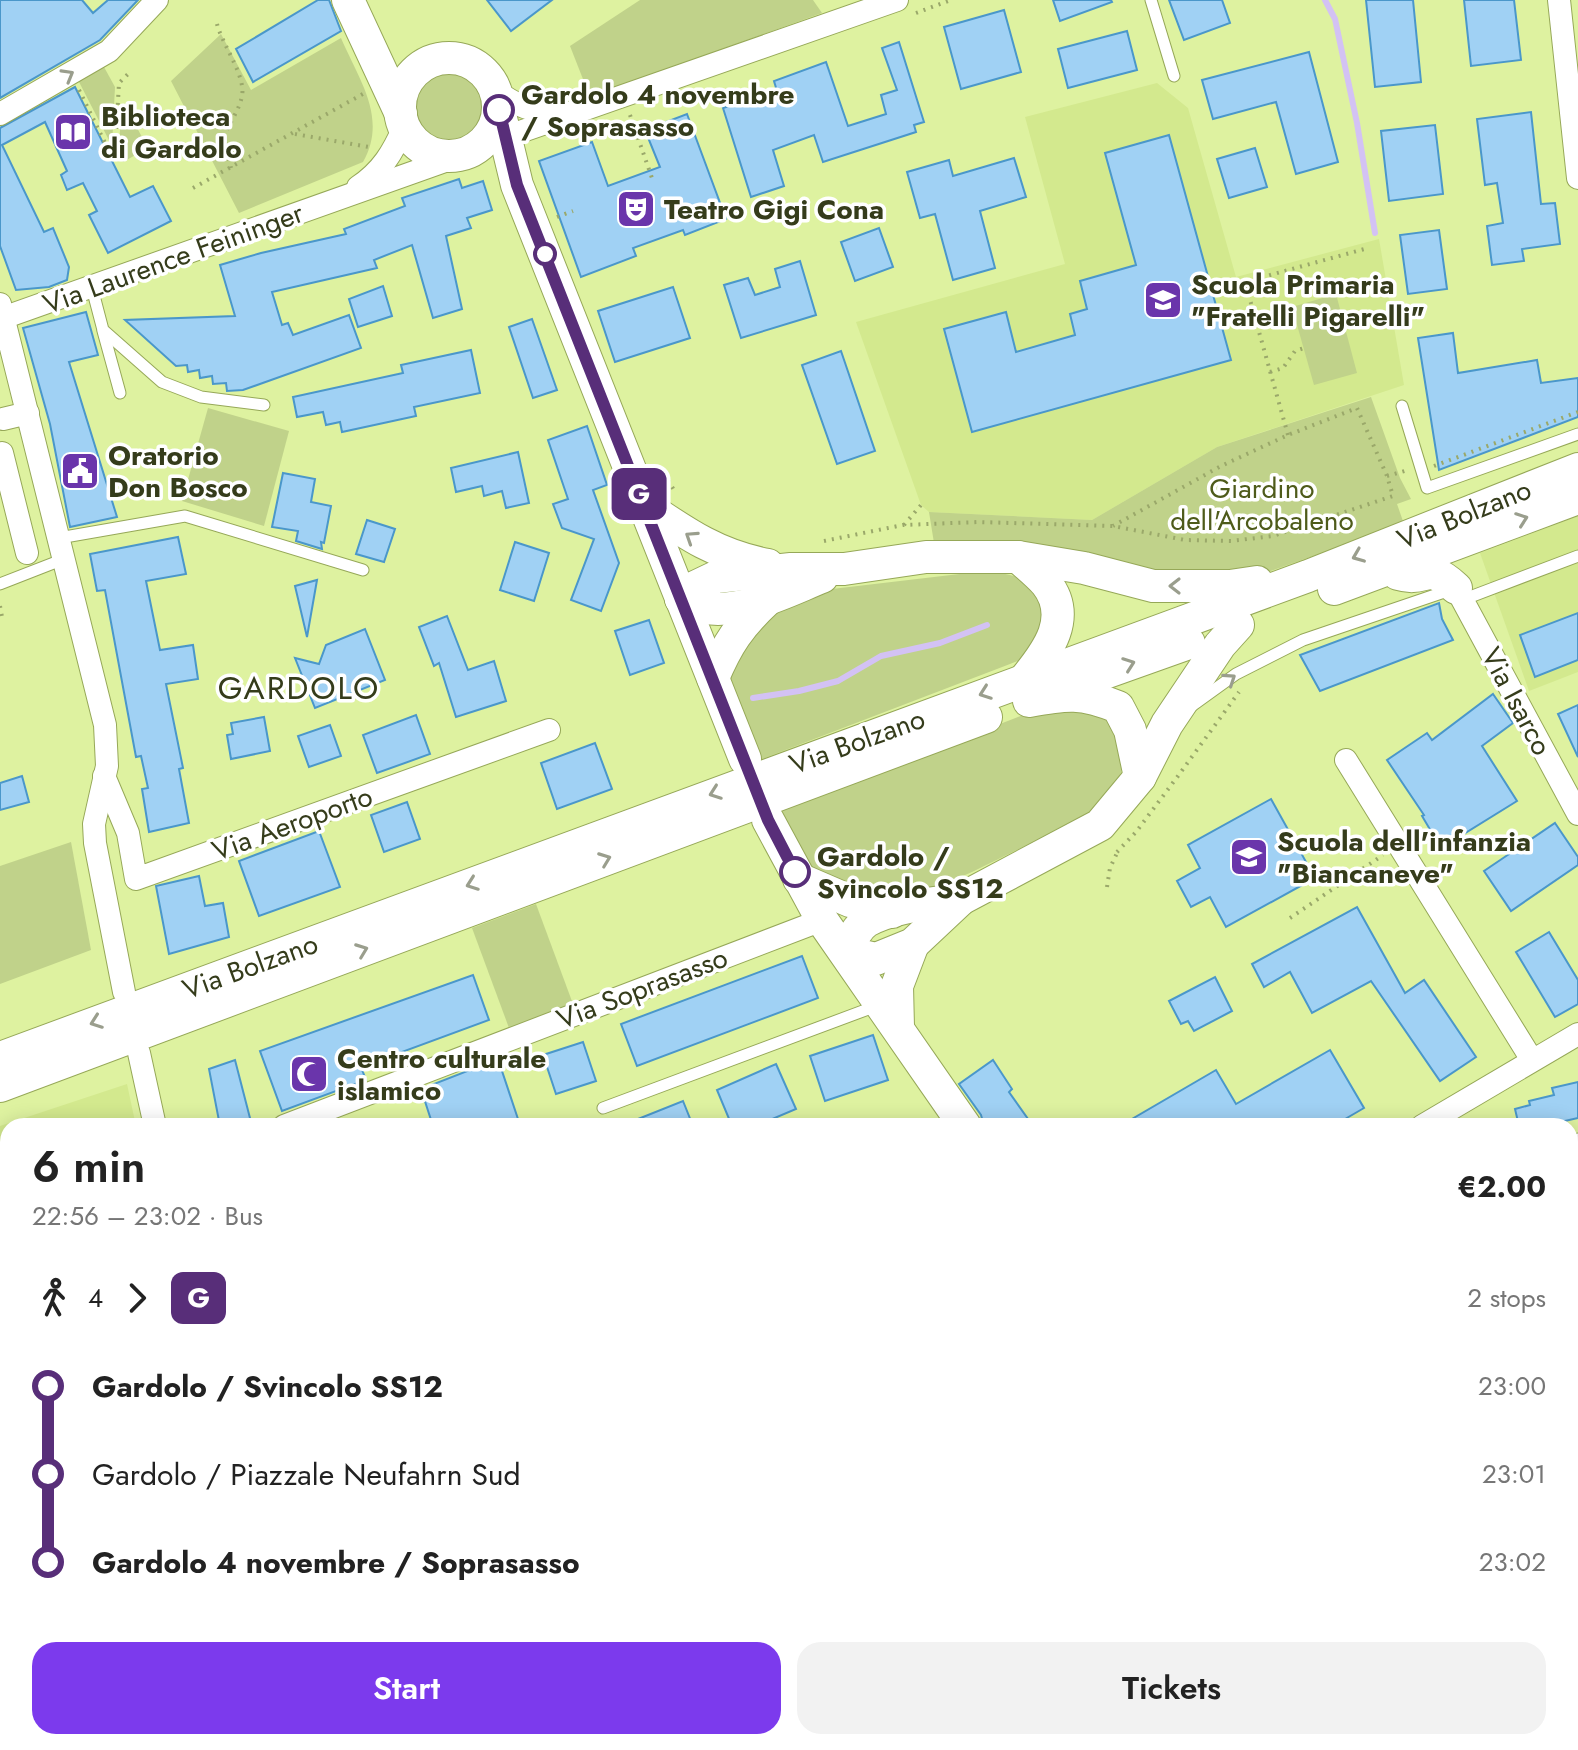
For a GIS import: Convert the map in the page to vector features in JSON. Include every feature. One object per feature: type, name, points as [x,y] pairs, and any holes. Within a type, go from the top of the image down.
[{"type":"main road","points":[[354,14],[379,48],[391,54],[433,60]]},
{"type":"main road","points":[[354,14],[402,120],[418,145],[433,153],[482,147]]},
{"type":"main road","points":[[402,120],[400,102],[404,86],[412,74],[433,60],[445,57],[471,62],[489,78],[497,98],[493,129],[482,147]]},
{"type":"main road","points":[[482,147],[517,185],[745,759]]},
{"type":"main road","name":"Via Bolzano","points":[[0,1058],[1027,690],[1238,625],[1479,535],[1576,473]]},
{"type":"main road","name":"Via Bolzano","points":[[0,1086],[1027,690],[1308,576],[1576,473]]},
{"type":"main road","points":[[644,505],[702,544],[740,560],[791,569]]},
{"type":"main road","points":[[1459,594],[1454,571],[1461,560],[1475,549],[1479,535]]},
{"type":"main road","points":[[681,599],[695,587],[716,577],[791,569],[844,569],[926,557],[1018,557],[1084,568],[1153,586],[1230,586],[1308,576]]},
{"type":"main road","points":[[1018,557],[1047,584],[1057,604],[1058,625],[1027,690],[1096,698],[1118,707],[1130,730],[1140,777]]},
{"type":"main road","points":[[681,599],[705,608],[738,606],[769,598],[844,569]]},
{"type":"main road","points":[[1385,570],[1410,577],[1432,572],[1442,575],[1459,594]]},
{"type":"main road","points":[[713,678],[725,649],[741,624],[769,598]]},
{"type":"main road","points":[[846,952],[876,959],[913,944],[961,899],[1100,825],[1140,777],[1167,724],[1220,645],[1238,625]]},
{"type":"main road","points":[[768,820],[822,920],[960,1118]]},
{"type":"main road","points":[[799,879],[850,901],[892,912]]},
{"type":"main road","points":[[846,952],[853,935],[866,922],[892,912],[961,899]]},
{"type":"main road","points":[[890,1016],[897,986],[913,944]]},
{"type":"street","points":[[0,114],[109,51],[157,0]]},
{"type":"street","points":[[828,0],[842,20]]},
{"type":"street","name":"Via Laurence Feininger","points":[[1,313],[92,288],[897,0]]},
{"type":"street","points":[[1559,0],[1578,178]]},
{"type":"street","points":[[497,98],[540,112],[577,114]]},
{"type":"street","name":"Via Laurence Feininger","points":[[341,199],[381,168],[391,154],[402,120]]},
{"type":"street","name":"Via Aeroporto","points":[[1,313],[105,725],[107,766],[94,824],[95,843],[124,992]]},
{"type":"street","points":[[3,419],[28,413]]},
{"type":"street","points":[[2,453],[27,553]]},
{"type":"street","name":"Via Isarco","points":[[1459,594],[1578,814]]},
{"type":"street","name":"Via Aeroporto","points":[[104,776],[128,833],[136,879],[549,730]]},
{"type":"street","points":[[1346,760],[1532,1060]]},
{"type":"street","name":"Via Soprasasso","points":[[305,1118],[822,920]]},
{"type":"street","points":[[1435,1118],[1578,1034]]},
{"type":"street","points":[[139,1053],[153,1118]]},
{"type":"lane","points":[[1151,0],[1174,76]]},
{"type":"lane","points":[[92,288],[120,393]]},
{"type":"lane","points":[[103,330],[162,382],[201,397],[264,405]]},
{"type":"lane","points":[[1402,406],[1427,488],[1578,434]]},
{"type":"lane","points":[[0,584],[62,548],[185,516],[363,570]]},
{"type":"lane","points":[[1167,724],[1248,668],[1303,640],[1578,556]]},
{"type":"lane","points":[[603,1108],[890,1016]]},
{"type":"path","points":[[217,24],[243,91],[224,137],[231,168]]},
{"type":"path","points":[[71,73],[111,157],[115,155],[119,83],[131,71]]},
{"type":"path","points":[[193,188],[373,90]]},
{"type":"path","points":[[624,97],[653,181]]},
{"type":"path","points":[[293,134],[382,150]]},
{"type":"path","points":[[563,215],[573,211]]},
{"type":"path","points":[[1288,435],[1245,282],[1368,248]]},
{"type":"path","points":[[1270,372],[1283,368],[1295,351],[1304,348]]},
{"type":"path","points":[[813,544],[903,525],[978,522],[1113,526],[1185,540],[1231,541],[1273,536],[1393,496],[1357,408],[1221,466],[1113,526]]},
{"type":"path","points":[[1438,464],[1578,412]]},
{"type":"path","points":[[657,463],[678,497]]},
{"type":"path","points":[[903,525],[921,505]]},
{"type":"path","points":[[0,606],[2,617]]},
{"type":"path","points":[[1107,887],[1117,852],[1136,832],[1236,699],[1248,668]]},
{"type":"path","points":[[1110,840],[1117,852]]},
{"type":"path","points":[[1290,918],[1398,845]]},
{"type":"shaded area","name":"Scuola Primaria \"Fratelli Pigarelli\"","points":[[1157,83],[1188,108],[1236,277],[1379,239],[1404,385],[1217,447],[1092,520],[929,512],[921,505],[856,322],[1065,264],[1025,117]]},
{"type":"shaded area","points":[[1578,516],[1578,672],[1529,691],[1480,553]]},
{"type":"shaded area","points":[[127,1084],[134,1118],[24,1118]]},
{"type":"green space","points":[[640,0],[813,0],[822,13],[590,97],[570,46]]},
{"type":"green space","points":[[221,34],[251,90],[341,38],[372,115],[370,146],[363,162],[239,213],[171,81]]},
{"type":"green space","points":[[104,67],[115,87],[112,146],[78,80]]},
{"type":"green space","points":[[441,69],[455,69],[469,75],[479,85],[485,106],[479,127],[469,137],[455,143],[441,143],[427,137],[417,127],[411,113],[411,99],[417,85],[427,75]]},
{"type":"green space","points":[[124,104],[148,148],[123,162],[119,154],[121,105]]},
{"type":"green space","points":[[1336,294],[1357,373],[1314,385],[1292,307]]},
{"type":"green space","name":"Giardino dell'Arcobaleno","points":[[1371,397],[1400,478],[1411,499],[1397,504],[1404,524],[1265,573],[1200,575],[934,543],[929,512],[1092,520],[1217,447]]},
{"type":"green space","points":[[208,408],[289,431],[264,526],[182,501]]},
{"type":"green space","points":[[985,571],[1020,578],[1038,595],[1041,627],[1026,656],[757,761],[725,678],[777,603],[815,591]]},
{"type":"green space","points":[[1044,707],[1085,708],[1110,720],[1125,744],[1120,779],[1097,811],[892,907],[808,873],[776,811]]},
{"type":"green space","points":[[71,842],[91,950],[0,984],[0,866]]},
{"type":"green space","points":[[536,904],[573,1004],[509,1028],[472,928]]},
{"type":"building","points":[[0,0],[82,0],[93,13],[108,0],[138,0],[100,40],[0,98]]},
{"type":"building","points":[[318,0],[329,0],[341,31],[253,82],[236,49]]},
{"type":"building","points":[[487,0],[552,0],[511,31]]},
{"type":"building","points":[[1053,0],[1111,0],[1112,2],[1060,21]]},
{"type":"building","points":[[1169,0],[1222,0],[1230,23],[1184,40]]},
{"type":"building","points":[[1366,0],[1413,0],[1421,82],[1375,87]]},
{"type":"building","points":[[1464,0],[1514,0],[1521,60],[1471,66]]},
{"type":"building","points":[[1004,10],[1021,72],[961,89],[944,27]]},
{"type":"building","points":[[1127,31],[1137,70],[1068,88],[1058,49]]},
{"type":"building","points":[[899,42],[924,122],[914,125],[916,132],[823,162],[814,135],[773,150],[784,186],[751,197],[723,108],[777,91],[774,81],[826,62],[848,126],[886,114],[881,95],[897,90],[882,48]]},
{"type":"building","points":[[1309,52],[1338,162],[1296,174],[1276,102],[1213,119],[1202,80]]},
{"type":"building","points":[[75,87],[130,197],[153,186],[171,221],[108,253],[89,215],[97,211],[83,183],[67,190],[61,175],[67,171],[45,122],[2,145],[44,232],[53,228],[69,267],[67,280],[49,287],[16,290],[0,246],[0,128]]},
{"type":"building","points":[[1531,112],[1541,204],[1555,203],[1560,244],[1522,249],[1524,261],[1492,265],[1487,226],[1503,223],[1497,183],[1485,185],[1477,119]]},
{"type":"building","points":[[687,114],[726,219],[685,235],[683,230],[633,248],[636,256],[581,277],[539,161],[592,142],[608,186],[660,167],[645,130]]},
{"type":"building","points":[[1435,125],[1443,194],[1389,201],[1381,131]]},
{"type":"building","points":[[1169,135],[1231,360],[972,432],[944,329],[1006,312],[1016,352],[1075,335],[1070,314],[1087,309],[1080,281],[1136,265],[1105,153]]},
{"type":"building","points":[[1255,148],[1267,187],[1229,198],[1217,159]]},
{"type":"building","points":[[1014,158],[1026,197],[980,211],[995,268],[953,280],[935,214],[920,218],[907,172],[949,160],[953,176]]},
{"type":"building","points":[[459,179],[462,188],[483,181],[492,210],[467,218],[471,228],[446,236],[462,309],[433,318],[412,245],[374,260],[377,268],[272,292],[282,325],[288,323],[293,335],[349,315],[361,348],[243,390],[227,391],[226,383],[213,384],[212,376],[200,378],[199,370],[188,372],[187,365],[176,366],[125,320],[235,316],[220,265],[346,234],[344,229],[405,206],[402,198]]},
{"type":"building","points":[[879,228],[893,267],[855,281],[841,242]]},
{"type":"building","points":[[1439,230],[1447,289],[1408,294],[1400,235]]},
{"type":"building","points":[[800,261],[816,315],[741,338],[724,285],[748,278],[755,295],[780,287],[775,269]]},
{"type":"building","points":[[383,286],[392,316],[358,327],[349,299]]},
{"type":"building","points":[[673,287],[690,338],[615,362],[598,311]]},
{"type":"building","name":"Oratorio Don Bosco","points":[[86,312],[98,355],[69,362],[117,517],[70,527],[50,424],[23,328]]},
{"type":"building","points":[[532,319],[557,390],[533,398],[509,327]]},
{"type":"building","points":[[1453,333],[1458,373],[1537,360],[1541,383],[1578,378],[1578,417],[1439,470],[1418,338]]},
{"type":"building","points":[[471,350],[480,393],[414,407],[416,416],[342,432],[340,422],[326,425],[323,412],[297,417],[293,397],[403,373],[401,365]]},
{"type":"building","points":[[841,351],[875,451],[837,464],[802,365]]},
{"type":"building","points":[[587,426],[607,485],[593,490],[619,563],[601,611],[571,600],[594,539],[562,528],[553,504],[568,499],[548,440]]},
{"type":"building","points":[[518,452],[529,503],[506,508],[502,491],[484,496],[482,486],[456,492],[451,468]]},
{"type":"building","points":[[283,473],[315,479],[311,502],[331,506],[324,543],[321,542],[322,549],[296,541],[298,531],[272,527]]},
{"type":"building","points":[[367,520],[395,529],[384,562],[356,554]]},
{"type":"building","points":[[178,537],[186,574],[146,581],[160,650],[193,645],[198,679],[166,684],[183,768],[179,769],[189,823],[149,832],[142,789],[148,788],[141,756],[136,757],[105,590],[97,591],[90,554]]},
{"type":"building","points":[[515,542],[549,553],[534,601],[500,590]]},
{"type":"building","points":[[317,580],[307,637],[295,586]]},
{"type":"building","points":[[1439,603],[1442,619],[1453,640],[1320,691],[1300,655]]},
{"type":"building","points":[[1578,613],[1578,660],[1535,677],[1520,635]]},
{"type":"building","points":[[447,616],[468,670],[494,661],[506,701],[456,717],[439,663],[434,666],[419,627]]},
{"type":"building","points":[[649,620],[664,663],[630,675],[615,631]]},
{"type":"building","points":[[365,629],[385,680],[315,708],[295,658],[319,664],[326,645]]},
{"type":"building","points":[[1493,694],[1513,723],[1482,746],[1517,801],[1441,848],[1424,815],[1387,760],[1427,733],[1432,740]]},
{"type":"building","points":[[1578,705],[1578,757],[1558,714]]},
{"type":"building","points":[[416,715],[430,754],[377,773],[363,735]]},
{"type":"building","points":[[264,717],[270,751],[231,759],[227,735],[233,734],[231,723]]},
{"type":"building","points":[[330,725],[341,756],[309,767],[298,736]]},
{"type":"building","points":[[595,743],[612,789],[557,809],[541,763]]},
{"type":"building","points":[[22,776],[29,802],[0,810],[0,783]]},
{"type":"building","name":"Scuola dell'infanzia \"Biancaneve\"","points":[[1271,799],[1315,878],[1226,927],[1210,897],[1191,907],[1177,881],[1200,868],[1188,845]]},
{"type":"building","points":[[407,802],[420,839],[384,852],[371,815]]},
{"type":"building","points":[[1555,823],[1578,857],[1578,865],[1511,911],[1484,871]]},
{"type":"building","points":[[319,831],[340,887],[259,916],[239,861]]},
{"type":"building","points":[[199,876],[205,906],[223,903],[229,937],[169,954],[156,886]]},
{"type":"building","points":[[1357,907],[1405,993],[1424,980],[1476,1057],[1440,1081],[1371,981],[1312,1013],[1290,972],[1264,987],[1252,964]]},
{"type":"building","points":[[1549,932],[1578,980],[1578,1004],[1555,1017],[1516,952]]},
{"type":"building","points":[[802,956],[818,998],[637,1066],[621,1024]]},
{"type":"building","points":[[473,975],[489,1020],[361,1067],[366,1080],[282,1111],[260,1051]]},
{"type":"building","points":[[1215,977],[1232,1011],[1194,1031],[1188,1021],[1181,1024],[1169,1001]]},
{"type":"building","points":[[873,1035],[888,1080],[825,1101],[810,1056]]},
{"type":"building","points":[[583,1042],[596,1081],[556,1094],[543,1055]]},
{"type":"building","points":[[1330,1050],[1364,1108],[1347,1118],[1134,1118],[1216,1070],[1236,1104]]},
{"type":"building","points":[[498,1059],[518,1118],[430,1118],[421,1089]]},
{"type":"building","points":[[235,1060],[250,1118],[218,1118],[209,1069]]},
{"type":"building","points":[[993,1060],[1012,1089],[1009,1092],[1027,1118],[982,1118],[959,1084]]},
{"type":"building","points":[[776,1064],[796,1109],[775,1118],[729,1118],[717,1090]]},
{"type":"building","points":[[1578,1082],[1578,1118],[1517,1118],[1515,1109],[1530,1105],[1529,1101],[1554,1095],[1552,1088]]},
{"type":"building","points":[[683,1101],[690,1118],[640,1118]]},
{"type":"waterway","points":[[1325,0],[1335,19],[1357,123],[1375,233]]},
{"type":"waterway","points":[[753,698],[838,681],[881,656],[940,643],[987,625]]},
{"type":"bus line","name":"G","points":[[499,110],[517,185],[768,820],[795,872]]},
{"type":"place","name":"Gardolo 4 novembre / Soprasasso","points":[[499,110]]},
{"type":"place","name":"Biblioteca di Gardolo","points":[[73,132]]},
{"type":"place","name":"Teatro Gigi Cona","points":[[636,209]]},
{"type":"place","name":"Scuola Primaria \"Fratelli Pigarelli\"","points":[[1163,300]]},
{"type":"place","name":"Oratorio Don Bosco","points":[[80,471]]},
{"type":"place","name":"Scuola dell'infanzia \"Biancaneve\"","points":[[1249,857]]},
{"type":"place","name":"Gardolo / Svincolo SS12","points":[[795,872]]},
{"type":"place","name":"Centro culturale islamico","points":[[309,1074]]},
{"type":"district","name":"GARDOLO","points":[[299,688]]}]
